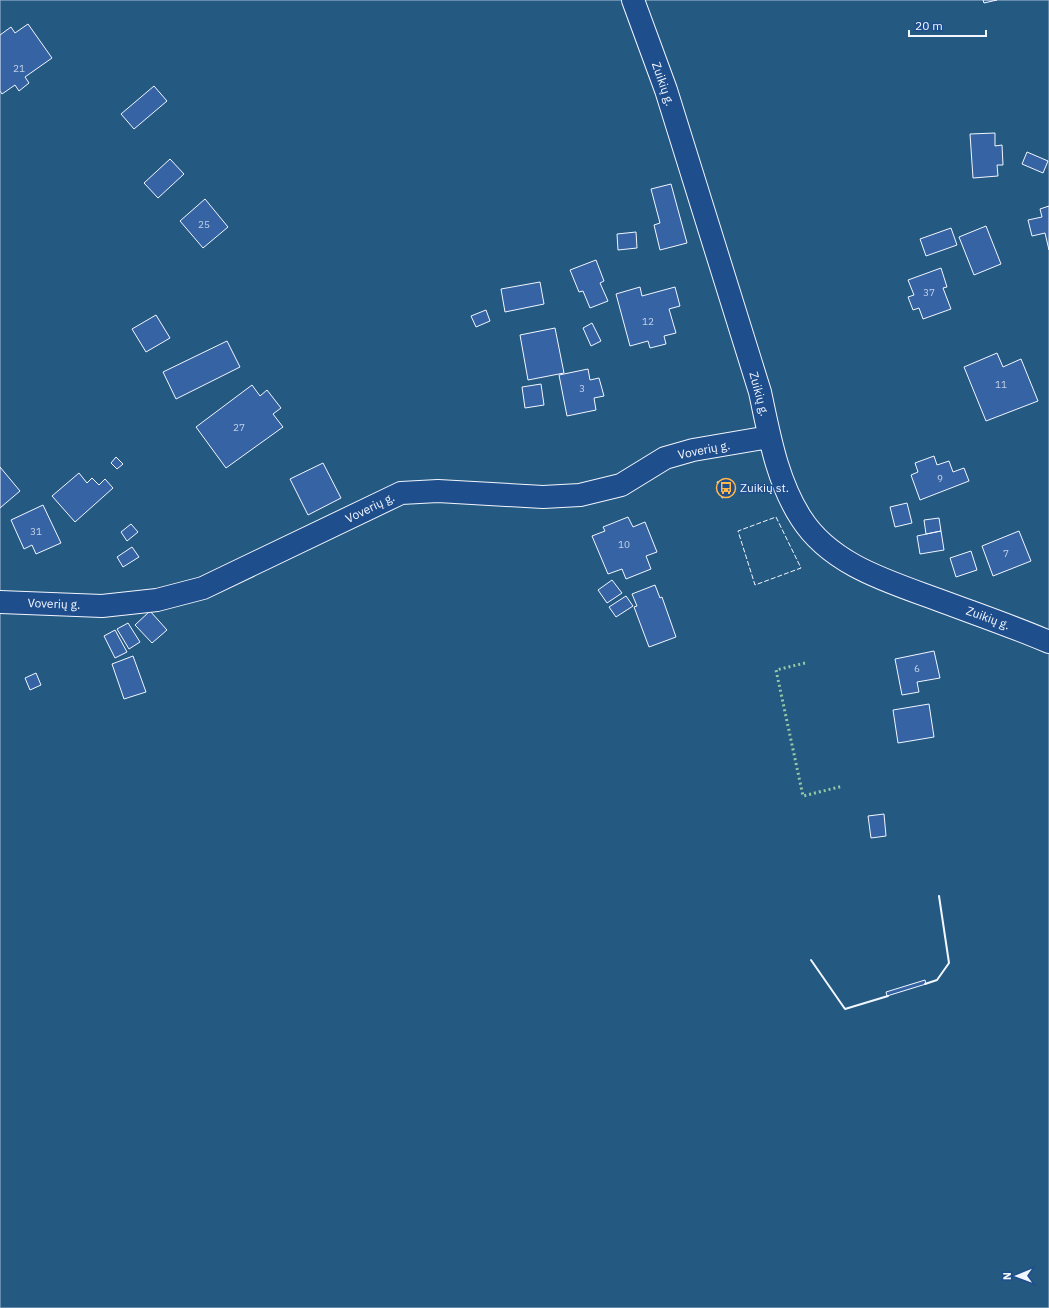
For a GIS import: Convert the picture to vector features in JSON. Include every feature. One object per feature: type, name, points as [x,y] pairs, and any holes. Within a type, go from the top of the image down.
[{"type":"street","name":"Zuikių g.","points":[[633,0],[666,90],[760,392],[769,437],[787,491],[801,519],[818,539],[861,570],[1049,642]]},
{"type":"street","name":"Voverių g.","points":[[0,602],[102,606],[157,600],[203,588],[401,493],[438,491],[543,497],[580,496],[621,485],[665,458],[693,450],[769,437]]},
{"type":"shaded area","points":[[0,0],[1049,0],[1049,1308],[0,1308]]},
{"type":"building","points":[[983,0],[997,0],[984,3]]},
{"type":"building","points":[[28,24],[52,58],[25,77],[29,83],[19,91],[15,85],[2,94],[0,91],[0,35],[11,27],[15,33]]},
{"type":"building","points":[[154,86],[167,101],[134,129],[121,114]]},
{"type":"building","points":[[995,133],[995,146],[1002,145],[1003,165],[997,165],[998,176],[973,178],[970,134]]},
{"type":"building","points":[[1027,152],[1048,161],[1043,173],[1022,164]]},
{"type":"building","points":[[170,159],[184,174],[158,198],[144,183]]},
{"type":"building","points":[[671,184],[687,243],[660,250],[654,225],[660,223],[651,189]]},
{"type":"building","points":[[205,199],[228,227],[203,248],[180,221]]},
{"type":"building","points":[[1049,206],[1049,250],[1045,233],[1032,236],[1028,220],[1042,217],[1040,209]]},
{"type":"building","points":[[986,226],[1001,264],[974,275],[959,237]]},
{"type":"building","points":[[951,228],[957,245],[926,256],[920,239]]},
{"type":"building","points":[[636,232],[637,248],[618,250],[617,234]]},
{"type":"building","points":[[596,260],[604,281],[600,283],[608,301],[590,308],[583,291],[579,292],[570,270]]},
{"type":"building","points":[[941,268],[947,287],[943,288],[951,309],[923,319],[919,308],[913,310],[908,297],[914,295],[908,280]]},
{"type":"building","points":[[540,282],[544,304],[505,312],[501,289]]},
{"type":"building","points":[[640,287],[642,296],[675,287],[680,306],[669,309],[676,333],[664,336],[666,344],[650,348],[648,341],[630,346],[616,294]]},
{"type":"building","points":[[486,310],[490,321],[476,327],[471,316]]},
{"type":"building","points":[[156,315],[170,338],[146,352],[132,329]]},
{"type":"building","points":[[592,323],[601,341],[591,346],[583,328]]},
{"type":"building","points":[[555,328],[564,373],[528,380],[520,335]]},
{"type":"building","points":[[227,341],[240,367],[176,399],[163,372]]},
{"type":"building","points":[[997,353],[1003,367],[1021,359],[1038,401],[986,421],[964,367]]},
{"type":"building","points":[[588,369],[590,380],[599,378],[604,396],[594,398],[596,410],[567,416],[559,375]]},
{"type":"building","points":[[541,384],[544,405],[525,408],[522,387]]},
{"type":"building","points":[[252,385],[260,396],[267,390],[281,408],[273,414],[283,427],[226,468],[196,427]]},
{"type":"building","points":[[934,456],[937,465],[949,461],[953,472],[964,468],[969,481],[920,500],[911,475],[918,472],[915,463]]},
{"type":"building","points":[[116,457],[123,464],[117,469],[111,463]]},
{"type":"building","points":[[323,463],[341,498],[308,515],[290,479]]},
{"type":"building","points":[[0,467],[20,491],[0,508]]},
{"type":"building","points":[[79,473],[87,483],[92,478],[99,485],[105,479],[113,488],[75,522],[52,496]]},
{"type":"building","points":[[727,479],[732,495],[722,498],[717,482]]},
{"type":"building","points":[[907,503],[912,523],[895,527],[890,507]]},
{"type":"building","points":[[43,505],[61,543],[36,554],[32,545],[24,549],[11,520]]},
{"type":"building","points":[[628,517],[633,527],[645,522],[657,552],[646,556],[651,569],[626,579],[622,569],[608,574],[592,536],[605,531],[603,527]]},
{"type":"building","points":[[939,518],[941,531],[926,534],[924,520]]},
{"type":"building","points":[[131,524],[138,532],[127,541],[121,532]]},
{"type":"building","points":[[941,531],[944,550],[920,554],[917,536]]},
{"type":"building","points":[[1019,531],[1031,561],[993,576],[982,546]]},
{"type":"building","points":[[132,547],[139,557],[123,567],[117,557]]},
{"type":"building","points":[[971,551],[977,570],[956,577],[950,558]]},
{"type":"building","points":[[612,580],[622,593],[607,603],[598,590]]},
{"type":"building","points":[[655,585],[660,598],[662,597],[676,637],[649,647],[634,607],[637,606],[632,594]]},
{"type":"building","points":[[626,596],[633,606],[616,617],[609,607]]},
{"type":"building","points":[[150,611],[167,630],[152,643],[135,625]]},
{"type":"building","points":[[128,623],[140,642],[129,649],[117,629]]},
{"type":"building","points":[[115,630],[127,652],[115,658],[104,636]]},
{"type":"building","points":[[934,651],[940,678],[917,682],[919,692],[902,695],[895,659]]},
{"type":"building","points":[[133,656],[146,692],[124,699],[112,664]]},
{"type":"building","points":[[36,673],[41,685],[30,690],[25,678]]},
{"type":"building","points":[[929,704],[934,737],[898,743],[893,710]]},
{"type":"building","points":[[884,814],[886,836],[871,838],[868,816]]},
{"type":"building","points":[[925,980],[926,984],[887,996],[886,992]]},
{"type":"hedge","points":[[805,663],[776,670],[803,796],[843,786]]},
{"type":"fence","points":[[776,517],[801,568],[755,585],[738,531],[776,517]]},
{"type":"wall","points":[[925,984],[937,980],[949,963],[939,896]]},
{"type":"wall","points":[[811,960],[845,1009],[888,996]]},
{"type":"place","name":"Zuikių st.","points":[[726,488]]}]
